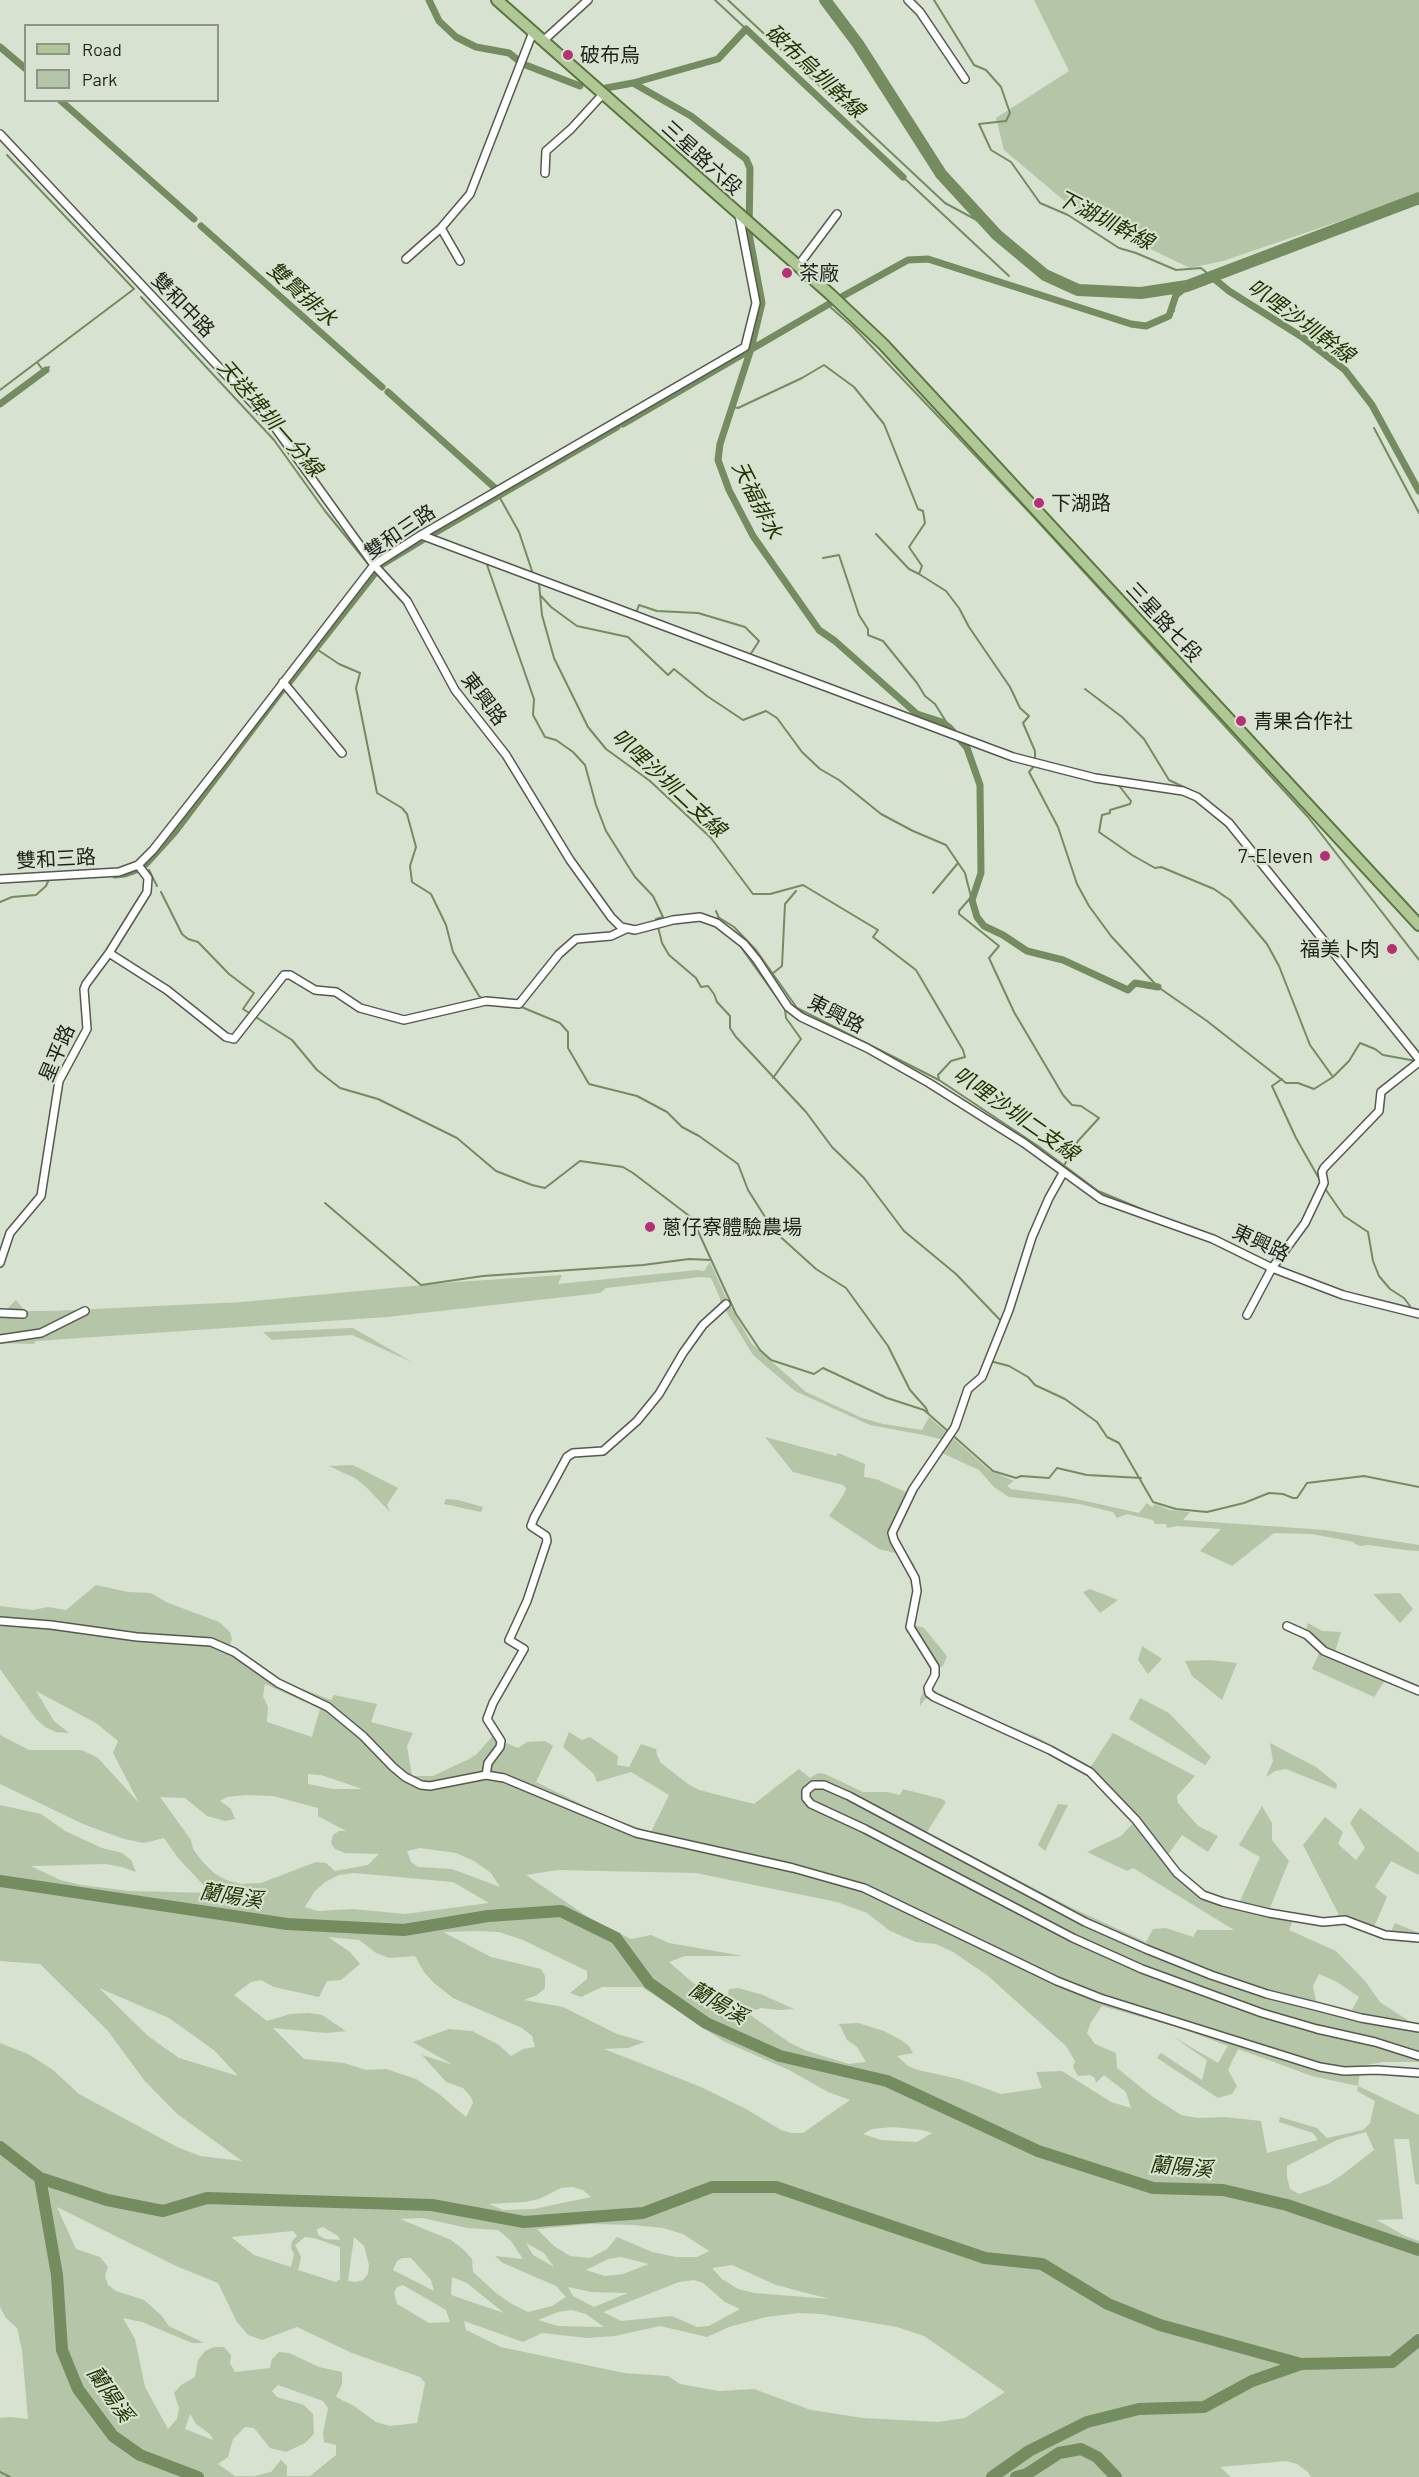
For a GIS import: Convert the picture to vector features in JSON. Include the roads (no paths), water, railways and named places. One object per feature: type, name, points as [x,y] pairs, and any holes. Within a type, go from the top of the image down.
[{"type":"main road","name":"三星路六段","points":[[497,0],[798,266],[882,344]]},
{"type":"main road","name":"三星路七段","points":[[882,344],[1419,925]]},
{"type":"street","points":[[543,41],[588,0]]},
{"type":"street","points":[[908,0],[920,12],[964,79]]},
{"type":"street","points":[[406,259],[441,228],[470,194],[533,32]]},
{"type":"street","points":[[545,173],[546,152],[571,129],[600,91]]},
{"type":"street","name":"雙和中路","points":[[0,134],[274,426],[377,569]]},
{"type":"street","points":[[798,266],[837,214]]},
{"type":"street","name":"雙和三路","points":[[0,879],[119,872],[140,867],[377,569],[745,347],[756,303],[739,216]]},
{"type":"street","points":[[441,228],[460,261]]},
{"type":"street","points":[[427,537],[955,736],[1053,769],[1183,791],[1212,808],[1230,823],[1419,1061],[1381,1092],[1379,1111],[1324,1168],[1322,1172],[1324,1183],[1305,1223],[1272,1268],[1247,1316]]},
{"type":"street","name":"東興路","points":[[377,569],[406,601],[455,690],[506,755],[570,860],[611,917],[626,929],[635,930],[700,917],[717,923],[744,944],[788,1007],[801,1017],[867,1048],[929,1083],[1024,1143],[1101,1199],[1213,1239],[1272,1268],[1342,1295],[1419,1314]]},
{"type":"street","points":[[286,685],[342,753]]},
{"type":"street","name":"星平路","points":[[0,1263],[10,1233],[41,1196],[60,1081],[87,1029],[84,989],[147,892],[148,878],[140,867]]},
{"type":"street","points":[[109,953],[167,990],[226,1037],[234,1040],[284,975],[290,975],[315,990],[336,992],[360,1008],[404,1020],[486,1001],[519,1004],[559,954],[576,939],[611,936],[626,929]]},
{"type":"street","points":[[1063,1173],[1048,1198],[1032,1237],[1009,1310],[982,1377],[968,1389],[956,1427],[913,1489],[892,1533],[915,1578],[917,1591],[910,1627],[935,1667],[935,1674],[928,1688],[929,1693],[1050,1750],[1090,1772],[1136,1820],[1177,1873],[1203,1895],[1223,1902],[1278,1914],[1323,1922],[1345,1920],[1385,1935],[1419,1938]]},
{"type":"street","points":[[486,1775],[488,1763],[500,1747],[501,1741],[487,1719],[493,1703],[524,1650],[509,1640],[527,1601],[547,1541],[546,1536],[531,1526],[534,1518],[567,1457],[573,1452],[603,1451],[637,1421],[659,1394],[699,1331],[726,1304]]},
{"type":"street","points":[[0,1339],[41,1333],[85,1311]]},
{"type":"street","points":[[0,1313],[23,1314]]},
{"type":"street","points":[[0,1621],[51,1625],[137,1637],[211,1642],[234,1652],[278,1683],[328,1707],[393,1767],[413,1782],[430,1786],[486,1775],[522,1784],[636,1833],[793,1868],[864,1888],[1057,1980],[1100,1998],[1320,2067],[1344,2071],[1377,2070],[1419,2073]]},
{"type":"street","points":[[1287,1626],[1307,1635],[1324,1651],[1419,1691]]},
{"type":"street","points":[[1419,2028],[1361,2018],[1267,1994],[1211,1975],[1085,1922],[849,1796],[824,1785],[813,1785],[806,1791],[806,1798],[811,1804],[865,1828],[1073,1938],[1142,1969],[1262,2013],[1317,2029],[1375,2042],[1419,2056]]},
{"type":"waterway","name":"天福排水","points":[[429,0],[439,21],[456,37],[476,47],[509,53],[523,64],[580,86]]},
{"type":"waterway","points":[[715,0],[746,29]]},
{"type":"waterway","points":[[728,0],[945,203],[986,225]]},
{"type":"waterway","points":[[825,0],[858,44],[941,174],[997,235],[1045,275],[1078,290],[1141,293],[1187,286],[1419,198]]},
{"type":"waterway","name":"下湖圳幹線","points":[[934,0],[974,65],[986,70],[1001,87],[1010,113],[1006,121],[979,124],[991,150],[1011,162],[1040,203],[1068,215],[1119,248],[1176,270],[1201,268],[1212,277]]},
{"type":"waterway","name":"破布烏圳幹線","points":[[633,83],[718,59],[746,29],[903,177]]},
{"type":"waterway","name":"雙賢排水","points":[[0,47],[24,67]]},
{"type":"waterway","name":"天福排水","points":[[606,88],[633,83],[691,116],[746,159],[750,168],[749,234],[762,303],[751,349],[720,444],[718,460],[729,490],[753,536],[819,630],[835,641],[917,714],[942,722],[950,728],[967,748],[980,785],[981,873],[972,900],[977,917],[984,926],[1027,951],[1063,960],[1128,990],[1135,983],[1158,987]]},
{"type":"waterway","name":"雙賢排水","points":[[62,102],[194,219]]},
{"type":"waterway","points":[[0,390],[134,289],[7,155]]},
{"type":"waterway","points":[[903,177],[1009,276]]},
{"type":"waterway","points":[[1417,199],[1418,204]]},
{"type":"waterway","name":"雙賢排水","points":[[201,226],[382,387]]},
{"type":"waterway","points":[[843,296],[908,260],[928,259],[1131,324],[1146,326],[1169,316],[1176,295],[1187,286]]},
{"type":"waterway","name":"叭哩沙圳幹線","points":[[1212,277],[1229,291],[1302,337],[1345,370],[1372,405],[1419,491]]},
{"type":"waterway","name":"天送埤圳一分線","points":[[141,297],[274,440],[325,511],[369,565]]},
{"type":"waterway","points":[[623,424],[829,304]]},
{"type":"waterway","points":[[828,305],[853,327],[1031,514],[1308,817],[1419,960]]},
{"type":"waterway","points":[[37,362],[45,373],[48,371]]},
{"type":"waterway","points":[[733,407],[738,408],[824,365],[854,387],[884,424],[918,509],[923,511],[925,523],[909,547],[922,566],[919,574],[946,591],[1010,687],[1020,708],[1029,716],[1023,723],[1035,751],[1035,760]]},
{"type":"waterway","points":[[46,370],[49,367]]},
{"type":"waterway","points":[[0,404],[46,370]]},
{"type":"waterway","name":"雙賢排水","points":[[388,392],[495,488]]},
{"type":"waterway","points":[[431,535],[617,427]]},
{"type":"waterway","points":[[1374,428],[1419,513]]},
{"type":"waterway","name":"叭哩沙圳二支線","points":[[500,498],[519,532],[533,574]]},
{"type":"waterway","points":[[876,534],[909,569],[919,574]]},
{"type":"waterway","points":[[381,565],[424,539]]},
{"type":"waterway","points":[[823,558],[839,555],[859,615],[868,629],[868,635],[883,641],[925,696],[935,704],[950,728]]},
{"type":"waterway","points":[[486,562],[534,699],[533,715],[545,737],[556,740],[573,752],[585,765],[606,831],[635,877],[653,896],[663,917],[656,919],[662,943],[669,955],[696,978],[701,987],[708,986],[717,1002],[730,1016],[730,1028],[736,1037],[806,1112],[832,1147],[864,1178],[904,1231],[956,1274],[1002,1322]]},
{"type":"waterway","points":[[287,685],[375,573]]},
{"type":"waterway","name":"叭哩沙圳二支線","points":[[539,583],[542,615],[554,658],[588,727],[606,749],[650,781],[711,838],[753,894],[770,894],[803,885],[878,930],[873,937],[916,970],[963,1050],[965,1057],[951,1061],[938,1075],[939,1080]]},
{"type":"waterway","points":[[564,585],[609,602]]},
{"type":"waterway","points":[[541,596],[551,607],[577,626],[628,637],[668,675],[674,669],[707,696],[743,720],[766,711],[777,718],[802,752],[820,769],[839,780],[881,814],[946,845],[965,873],[971,897],[959,914],[999,946],[989,958],[1014,1012],[1063,1095],[1072,1105],[1081,1106],[1099,1118],[1078,1141],[1058,1176]]},
{"type":"waterway","points":[[636,613],[639,605],[657,611],[698,613],[745,627],[759,641],[750,655],[753,656]]},
{"type":"waterway","points":[[315,648],[339,664],[360,673],[356,688],[377,793],[402,808],[407,814],[416,847],[410,866],[412,882],[431,894],[446,925],[453,952],[479,996],[484,999]]},
{"type":"waterway","points":[[146,864],[175,832],[283,689]]},
{"type":"waterway","points":[[1085,689],[1122,717],[1144,739],[1169,780],[1192,791]]},
{"type":"waterway","name":"天福排水","points":[[891,707],[961,734]]},
{"type":"waterway","points":[[1034,766],[1029,772],[1058,827],[1077,884],[1089,906],[1111,936],[1158,987],[1207,1021],[1286,1083],[1298,1083],[1314,1089],[1333,1077]]},
{"type":"waterway","points":[[1117,783],[1131,801],[1130,804],[1102,815],[1099,832],[1155,868],[1161,867],[1214,889],[1230,900],[1267,944],[1279,966],[1310,1045],[1333,1077],[1349,1061],[1360,1043],[1383,1055],[1416,1061]]},
{"type":"waterway","points":[[1202,797],[1226,816]]},
{"type":"waterway","points":[[933,893],[958,863]]},
{"type":"waterway","points":[[115,875],[139,869]]},
{"type":"waterway","points":[[149,870],[157,886]]},
{"type":"waterway","points":[[0,902],[12,897],[36,895],[46,886],[49,879]]},
{"type":"waterway","points":[[772,974],[782,966],[785,904],[796,891]]},
{"type":"waterway","points":[[161,892],[182,934],[198,942],[229,974],[254,993],[243,1009],[292,1040],[317,1070],[340,1088],[378,1099],[457,1138],[496,1171],[532,1185],[545,1188],[580,1161],[623,1167],[692,1218],[736,1314],[760,1350],[771,1360],[814,1374],[823,1368],[887,1398],[924,1410],[993,1471],[1016,1478],[1021,1476],[1049,1478],[1057,1468],[1087,1475],[1141,1478]]},
{"type":"waterway","points":[[716,911],[719,918]]},
{"type":"waterway","points":[[718,917],[734,927],[756,950],[797,1008],[939,1080],[1038,1146],[1098,1191],[1156,1215]]},
{"type":"waterway","points":[[738,943],[785,1009],[786,1018],[801,1039],[773,1078]]},
{"type":"waterway","points":[[519,1006],[560,1023],[568,1032],[568,1048],[589,1084],[637,1096],[667,1112],[682,1127],[699,1136],[738,1164],[748,1190],[774,1231],[816,1269],[846,1288],[888,1346],[910,1390],[928,1413]]},
{"type":"waterway","points":[[1282,1079],[1272,1086],[1296,1138],[1321,1182]]},
{"type":"waterway","points":[[1324,1187],[1344,1216],[1368,1232],[1373,1261],[1379,1276],[1410,1306]]},
{"type":"waterway","points":[[325,1203],[421,1285],[483,1276],[643,1265],[689,1259],[711,1260]]},
{"type":"waterway","name":"叭哩沙圳二支線","points":[[1312,1287],[1335,1296]]},
{"type":"waterway","points":[[990,1361],[1009,1366],[1028,1377],[1035,1385],[1065,1399],[1097,1422],[1107,1437],[1119,1443],[1153,1502],[1176,1509],[1207,1512],[1244,1503],[1269,1493],[1297,1498],[1307,1483],[1364,1476],[1419,1487]]},
{"type":"waterway","name":"蘭陽溪","points":[[0,1881],[287,1924],[404,1930],[488,1916],[561,1911],[616,1938],[649,1983],[706,2023],[780,2056],[887,2081],[1038,2151],[1153,2188],[1223,2190],[1287,2205],[1419,2250]]},
{"type":"waterway","name":"蘭陽溪","points":[[0,2147],[40,2178],[107,2200],[163,2211],[207,2198],[432,2205],[524,2222],[643,2213],[712,2187],[776,2187],[985,2258],[1042,2264],[1108,2304],[1160,2325],[1301,2364]]},
{"type":"waterway","name":"蘭陽溪","points":[[40,2178],[57,2275],[62,2350],[78,2389],[113,2436],[140,2455],[198,2477]]},
{"type":"waterway","name":"蘭陽溪","points":[[992,2477],[1029,2451],[1087,2422],[1139,2409],[1204,2407],[1252,2381],[1301,2364],[1392,2362],[1419,2340]]},
{"type":"waterway","name":"蘭陽溪","points":[[1016,2477],[1027,2474],[1059,2453],[1081,2449],[1097,2457],[1116,2477]]},
{"type":"waterway","points":[[0,2472],[10,2477]]},
{"type":"place","name":"破布烏","points":[[568,55]]},
{"type":"place","name":"茶廠","points":[[787,273]]},
{"type":"place","name":"下湖路","points":[[1039,503]]},
{"type":"place","name":"青果合作社","points":[[1241,721]]},
{"type":"place","name":"7-Eleven","points":[[1325,856]]},
{"type":"place","name":"福美卜肉","points":[[1392,949]]},
{"type":"place","name":"蔥仔寮體驗農場","points":[[650,1227]]}]
